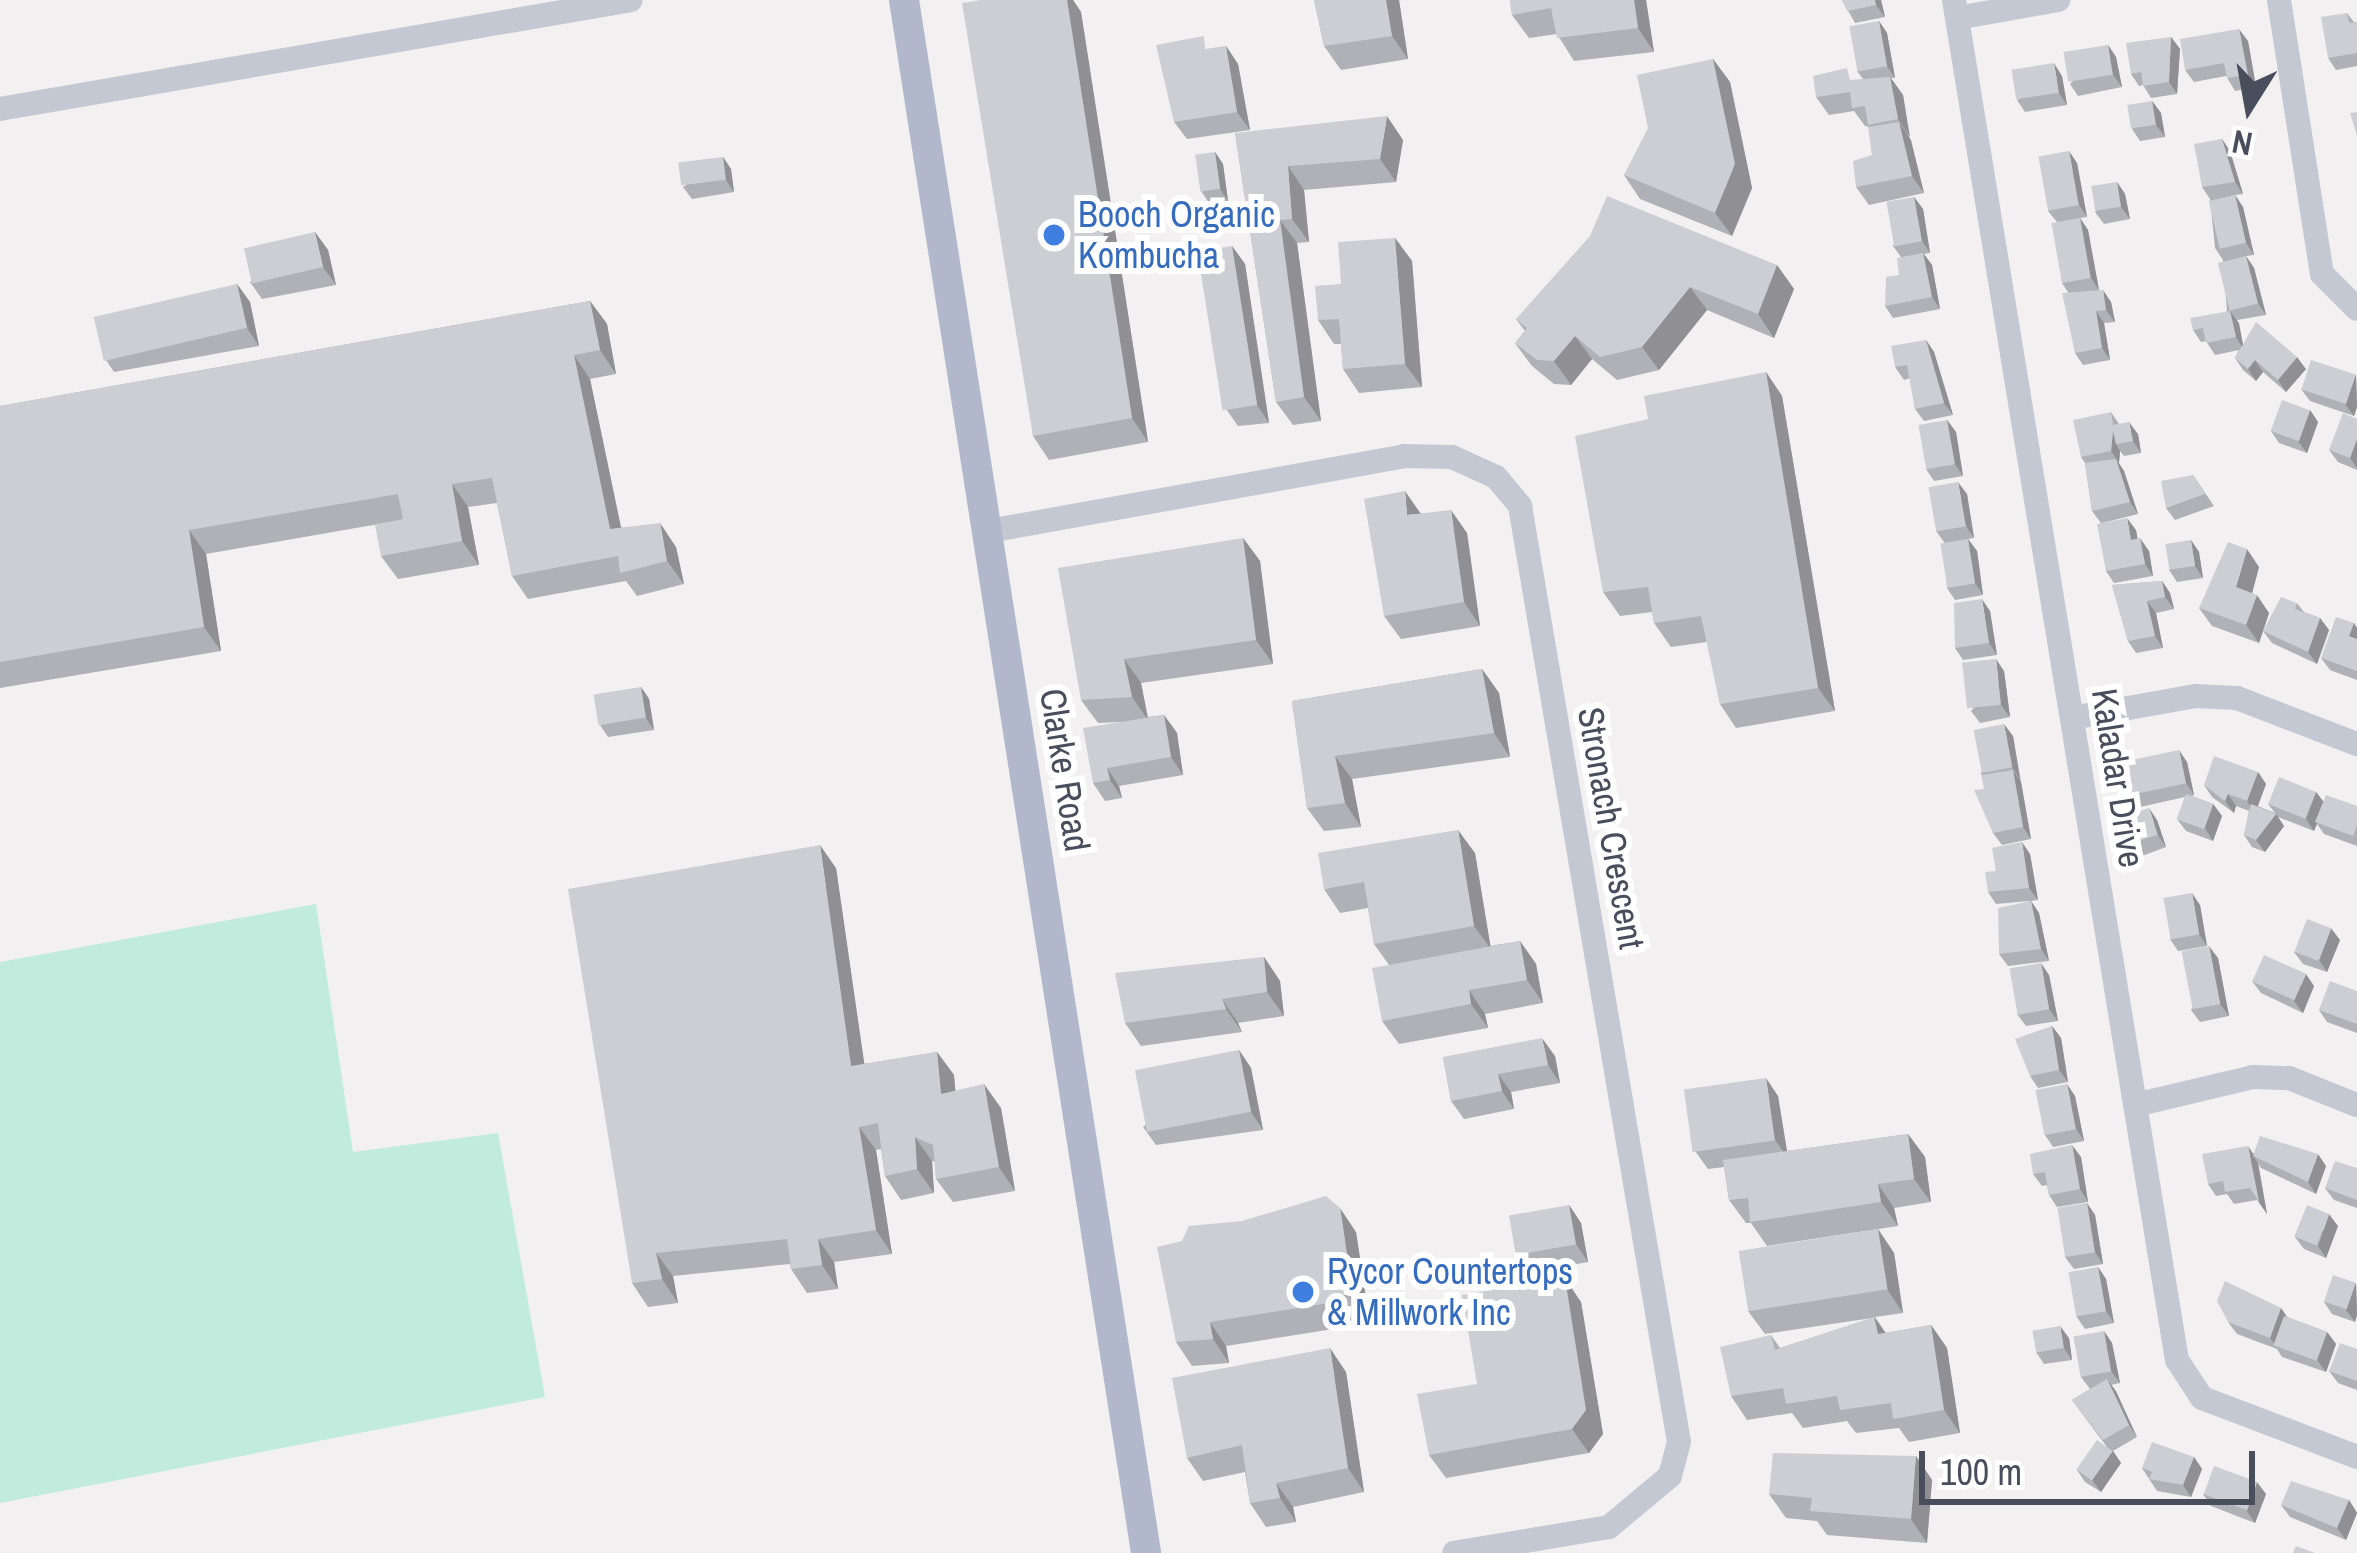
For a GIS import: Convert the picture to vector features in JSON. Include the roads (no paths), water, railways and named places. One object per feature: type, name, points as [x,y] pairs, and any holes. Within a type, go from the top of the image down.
[{"type":"main road","name":"Clarke Road","points":[[904,0],[1146,1553]]},
{"type":"street","points":[[0,109],[631,0]]},
{"type":"street","points":[[1955,9],[2058,0]]},
{"type":"street","points":[[2279,0],[2322,274],[2357,309]]},
{"type":"street","name":"Kaladar Drive","points":[[1955,9],[2177,1360],[2202,1398],[2357,1456]]},
{"type":"street","name":"Stronach Crescent","points":[[988,531],[1404,456],[1452,457],[1496,477],[1520,506],[1679,1442],[1670,1476],[1609,1527],[1454,1553]]},
{"type":"street","points":[[2072,718],[2195,696],[2236,698],[2357,744]]},
{"type":"street","points":[[2135,1105],[2253,1077],[2288,1078],[2357,1105]]},
{"type":"place","name":"Booch Organic Kombucha","points":[[1054,235]]},
{"type":"place","name":"Rycor Countertops & Millwork Inc","points":[[1303,1292]]}]
